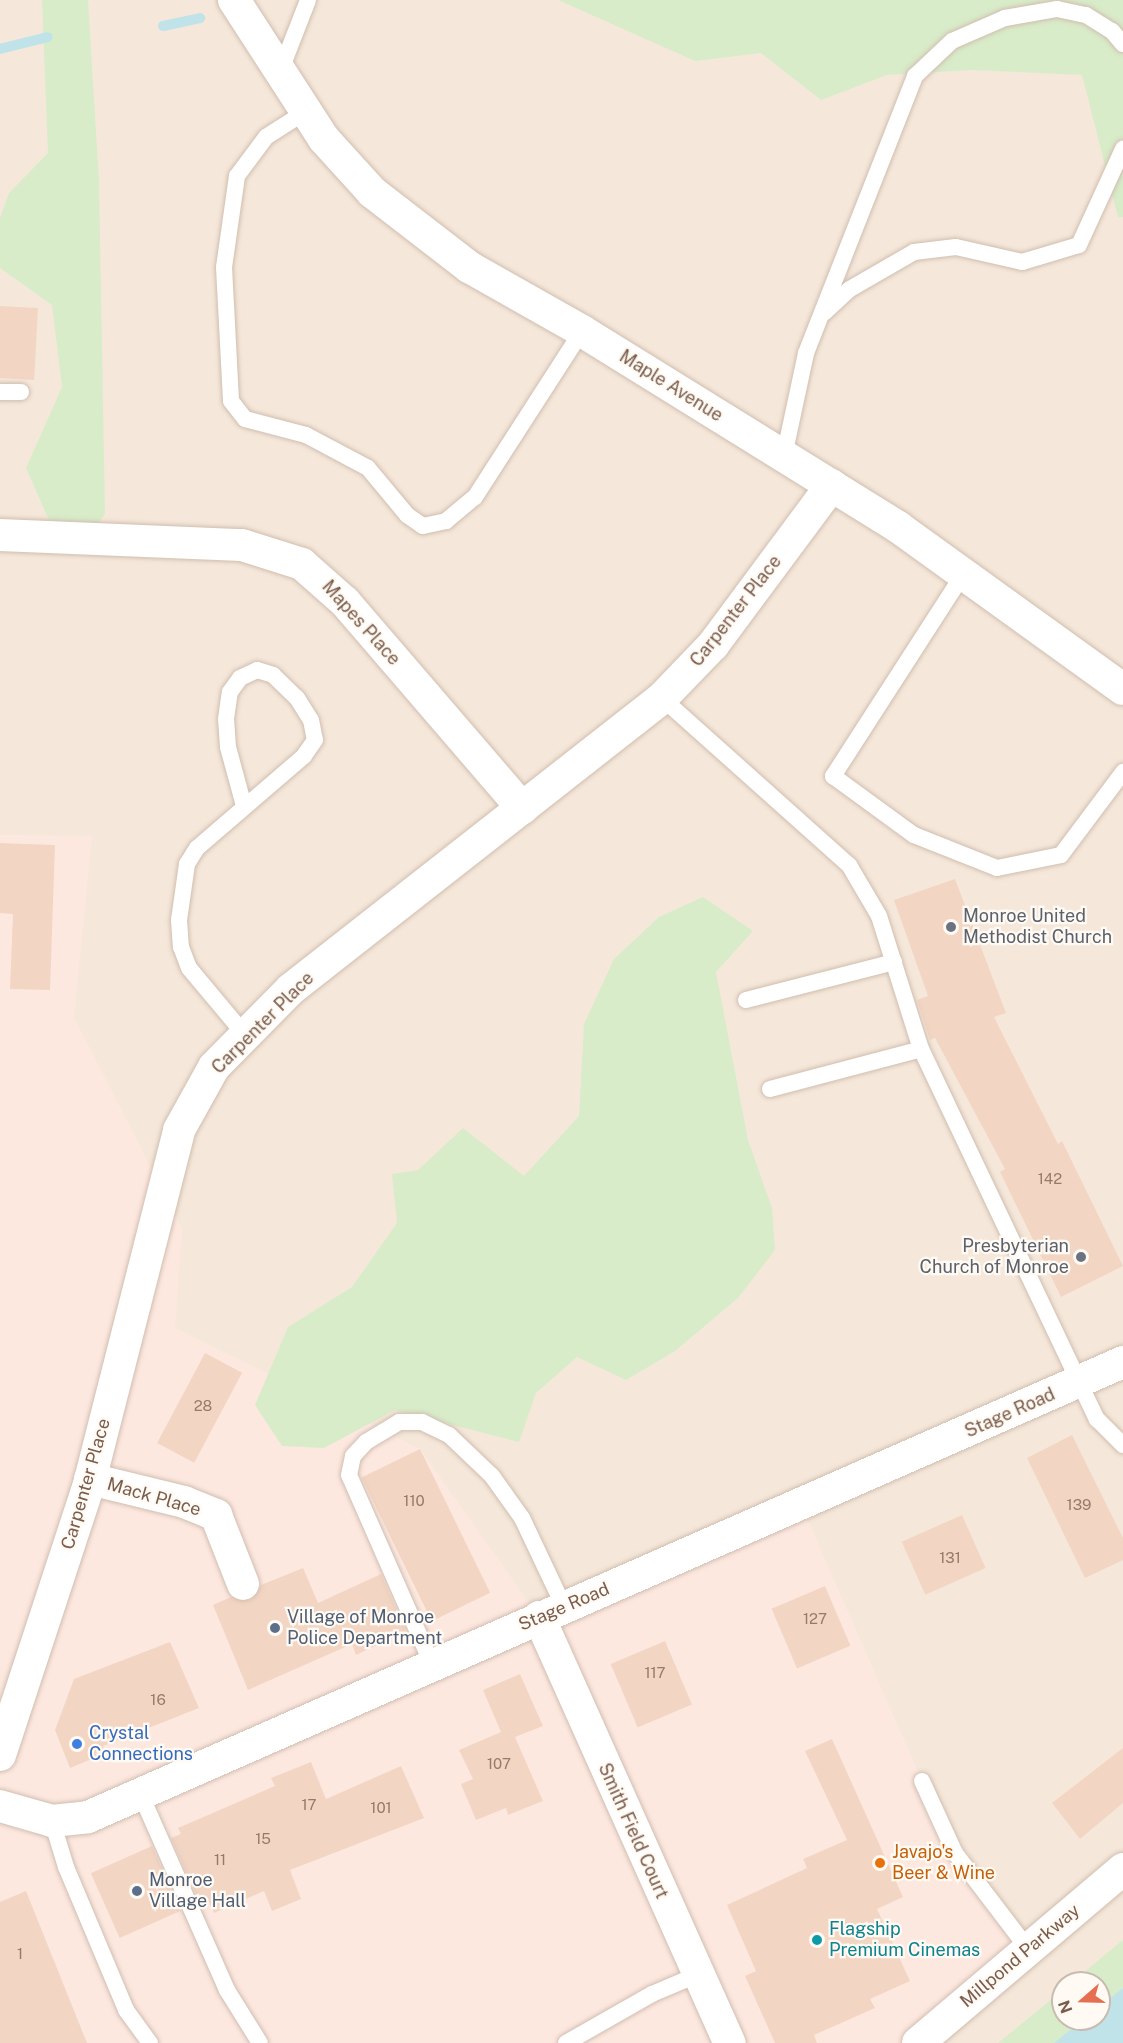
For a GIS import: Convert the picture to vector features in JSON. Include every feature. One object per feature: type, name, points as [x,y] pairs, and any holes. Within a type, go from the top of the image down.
[{"type":"street","name":"Maple Avenue","points":[[234,0],[259,43],[305,112],[372,192],[469,267],[582,331],[832,485],[964,573],[1123,689]]},
{"type":"street","name":"Carpenter Place","points":[[0,1755],[90,1479],[179,1130],[214,1066],[291,989],[662,698],[713,645],[832,485]]},
{"type":"street","name":"Mapes Place","points":[[0,535],[242,545],[302,564],[345,602],[522,808]]},
{"type":"street","name":"Stage Road","points":[[0,1806],[52,1821],[88,1817],[1123,1362]]},
{"type":"street","name":"Mack Place","points":[[90,1479],[184,1502],[216,1515],[243,1584]]},
{"type":"street","name":"Smith Field Court","points":[[551,1612],[697,1975],[730,2043]]},
{"type":"street","name":"Millpond Parkway","points":[[918,2043],[1123,1869]]},
{"type":"lane","points":[[279,73],[308,0]]},
{"type":"lane","points":[[784,456],[806,353],[915,76],[952,41],[1005,18],[1057,9],[1086,15],[1112,31],[1123,44]]},
{"type":"lane","points":[[305,112],[266,137],[237,176],[224,267],[231,401],[245,419],[306,435],[368,468],[406,515],[423,526],[446,521],[475,497],[582,331]]},
{"type":"lane","points":[[821,315],[850,289],[914,252],[956,247],[1022,262],[1079,246],[1123,149]]},
{"type":"lane","points":[[0,392],[21,392]]},
{"type":"lane","points":[[964,573],[833,776],[914,835],[997,868],[1061,855],[1123,772]]},
{"type":"lane","points":[[244,806],[228,747],[226,719],[230,692],[240,678],[257,670],[273,675],[297,698],[310,720],[315,740],[304,756],[197,848],[187,864],[179,920],[181,947],[189,968],[245,1035]]},
{"type":"lane","points":[[662,698],[849,865],[879,916],[921,1049],[1080,1382],[1106,1432],[1123,1445]]},
{"type":"lane","points":[[746,1000],[894,962]]},
{"type":"lane","points":[[770,1089],[921,1049]]},
{"type":"lane","points":[[432,1664],[349,1475],[353,1456],[366,1442],[399,1422],[422,1422],[449,1435],[492,1476],[522,1518],[551,1612]]},
{"type":"lane","points":[[922,1781],[956,1853],[1029,1950]]},
{"type":"lane","points":[[141,1795],[227,1990],[260,2043]]},
{"type":"lane","points":[[52,1821],[66,1867],[126,2010],[150,2043]]},
{"type":"lane","points":[[566,2043],[651,1994],[697,1975]]},
{"type":"shaded area","points":[[0,0],[1026,0],[1123,62],[1123,2043],[0,2043]]},
{"type":"shaded area","points":[[0,835],[92,836],[74,1018],[182,1228],[175,1328],[420,1449],[539,1617],[802,1507],[922,1781],[1029,1950],[922,2043],[0,2043]]},
{"type":"green space","points":[[42,0],[88,0],[99,181],[105,514],[95,527],[52,527],[26,468],[62,387],[52,305],[0,268],[0,218],[9,193],[48,153]]},
{"type":"green space","points":[[558,0],[1123,0],[1123,217],[1118,217],[1082,75],[972,70],[887,75],[821,100],[761,53],[695,61]]},
{"type":"green space","points":[[703,897],[753,931],[716,972],[748,1140],[772,1208],[775,1250],[738,1298],[675,1351],[626,1380],[577,1357],[536,1393],[519,1442],[395,1410],[324,1448],[282,1446],[255,1405],[288,1327],[352,1287],[397,1223],[392,1174],[418,1170],[463,1128],[524,1176],[579,1116],[584,1024],[614,959],[659,917]]},
{"type":"green space","points":[[1123,1940],[1123,2043],[998,2043],[1051,2000],[1051,2031],[1111,2031],[1111,1971],[1086,1971]]},
{"type":"water","points":[[1123,1988],[1123,2043],[1054,2043],[1069,2031],[1111,2031],[1111,1998]]},
{"type":"building","points":[[0,306],[38,308],[34,380],[0,378]]},
{"type":"building","points":[[0,843],[55,845],[50,990],[10,989],[13,914],[0,913]]},
{"type":"building","points":[[955,879],[1006,1013],[994,1017],[1058,1144],[1062,1141],[1123,1266],[1061,1297],[1000,1172],[1005,1169],[935,1038],[930,1040],[917,1000],[928,996],[894,900]]},
{"type":"building","points":[[205,1353],[242,1373],[194,1463],[157,1443]]},
{"type":"building","points":[[1072,1435],[1123,1538],[1123,1560],[1085,1578],[1027,1458]]},
{"type":"building","points":[[420,1449],[490,1593],[432,1621],[362,1477]]},
{"type":"building","points":[[962,1515],[986,1568],[925,1595],[902,1542]]},
{"type":"building","name":"Village of Monroe Police Department","points":[[303,1568],[318,1603],[381,1574],[406,1631],[356,1655],[352,1644],[248,1690],[213,1605],[231,1597],[250,1600],[261,1585]]},
{"type":"building","points":[[825,1586],[850,1646],[797,1668],[772,1609]]},
{"type":"building","points":[[665,1641],[692,1705],[638,1728],[611,1664]]},
{"type":"building","points":[[170,1642],[199,1708],[103,1746],[106,1753],[70,1768],[55,1730],[74,1679]]},
{"type":"building","points":[[520,1674],[543,1726],[515,1737],[543,1801],[508,1815],[506,1808],[476,1820],[461,1784],[473,1779],[459,1750],[501,1732],[483,1690]]},
{"type":"building","name":"Flagship Premium Cinemas","points":[[832,1739],[903,1897],[877,1909],[910,1981],[870,1999],[875,2008],[814,2035],[817,2043],[775,2043],[745,1976],[756,1971],[727,1905],[807,1868],[803,1859],[847,1840],[805,1751]]},
{"type":"building","points":[[1123,1748],[1123,1803],[1080,1839],[1052,1803]]},
{"type":"building","points":[[311,1762],[326,1799],[401,1766],[424,1818],[290,1870],[301,1899],[272,1911],[264,1891],[214,1913],[208,1900],[200,1903],[171,1838],[181,1834],[178,1828],[275,1786],[271,1778]]},
{"type":"building","name":"Monroe Village Hall","points":[[152,1846],[181,1911],[120,1938],[91,1873]]},
{"type":"building","points":[[26,1891],[87,2043],[0,2043],[0,1902]]},
{"type":"waterway","points":[[163,26],[200,18]]},
{"type":"waterway","points":[[0,49],[48,37]]},
{"type":"place","name":"Monroe United Methodist Church","points":[[951,927]]},
{"type":"place","name":"Presbyterian Church of Monroe","points":[[1081,1257]]},
{"type":"place","name":"Village of Monroe Police Department","points":[[275,1628]]},
{"type":"place","name":"Crystal Connections","points":[[77,1744]]},
{"type":"place","name":"Javajo's Beer & Wine","points":[[880,1863]]},
{"type":"place","name":"Monroe Village Hall","points":[[137,1891]]},
{"type":"place","name":"Flagship Premium Cinemas","points":[[817,1940]]}]
